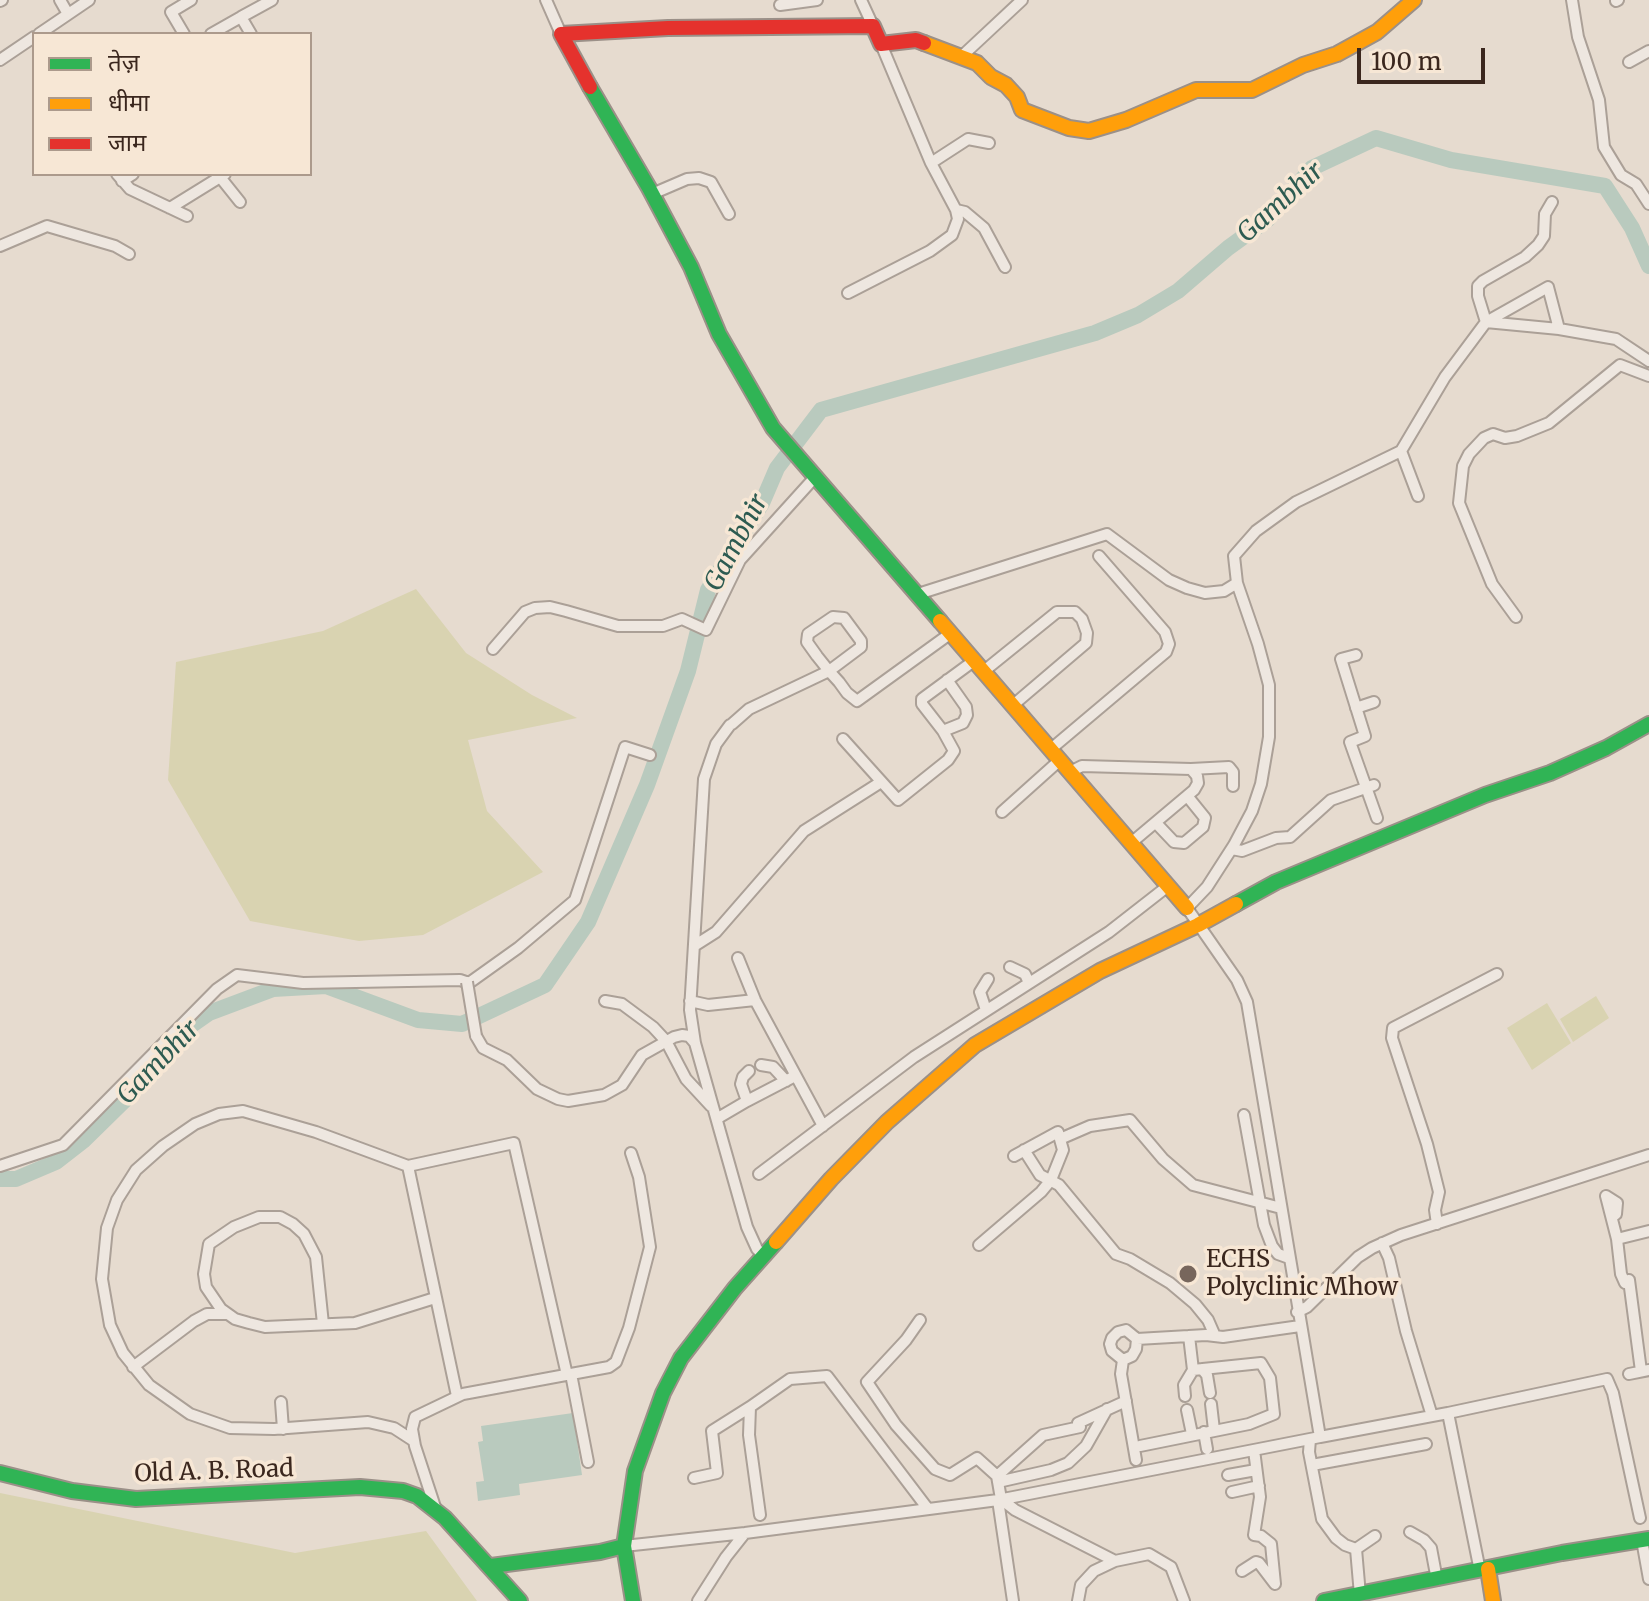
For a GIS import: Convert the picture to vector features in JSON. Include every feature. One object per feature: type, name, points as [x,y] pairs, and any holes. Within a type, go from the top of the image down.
[{"type":"street","points":[[60,0],[68,14]]},
{"type":"street","points":[[43,32],[89,0]]},
{"type":"street","points":[[182,32],[171,12],[191,0]]},
{"type":"street","points":[[215,32],[272,0]]},
{"type":"street","points":[[546,0],[561,34],[691,267],[719,334],[773,428],[1187,908],[1237,980],[1247,1002],[1300,1326],[1315,1438],[1312,1465],[1322,1519],[1336,1538],[1356,1549]]},
{"type":"street","points":[[780,5],[817,0]]},
{"type":"street","points":[[848,293],[930,251],[952,235],[957,227],[956,210],[931,163],[861,0]]},
{"type":"street","points":[[961,57],[1022,0]]},
{"type":"street","points":[[881,44],[916,40],[977,63],[991,77],[1006,85],[1017,97],[1022,110],[1069,128],[1089,131],[1126,120],[1196,90],[1252,90],[1303,65],[1337,54],[1377,32],[1414,0]]},
{"type":"street","points":[[1572,0],[1578,37],[1599,100],[1604,147],[1621,175],[1636,184],[1649,204]]},
{"type":"street","points":[[241,17],[250,32]]},
{"type":"street","points":[[561,34],[668,28],[873,26]]},
{"type":"street","points":[[0,60],[32,40]]},
{"type":"street","points":[[1629,62],[1649,51]]},
{"type":"street","points":[[931,163],[968,139],[989,143]]},
{"type":"street","points":[[170,208],[221,176]]},
{"type":"street","points":[[224,176],[240,202]]},
{"type":"street","points":[[120,178],[130,189],[187,216]]},
{"type":"street","points":[[652,194],[687,179],[699,178],[711,182],[729,214]]},
{"type":"street","points":[[1486,322],[1478,286],[1525,257],[1538,245],[1544,236],[1545,214],[1552,202]]},
{"type":"street","points":[[956,210],[965,212],[984,228],[1005,267]]},
{"type":"street","points":[[0,246],[47,226],[115,246],[129,254]]},
{"type":"street","points":[[1187,908],[1207,887],[1252,811],[1261,784],[1269,737],[1269,685],[1237,583],[1234,556],[1256,531],[1296,502],[1401,451],[1445,377],[1486,322],[1548,287],[1559,329]]},
{"type":"street","points":[[1486,322],[1559,329],[1616,339],[1649,361]]},
{"type":"street","points":[[1516,617],[1492,584],[1459,503],[1463,466],[1469,454],[1484,438],[1493,434],[1505,438],[1517,436],[1549,423],[1620,365],[1649,376]]},
{"type":"street","points":[[1401,451],[1418,496]]},
{"type":"street","points":[[493,649],[525,612],[535,608],[558,609],[618,626],[663,626],[682,619],[706,630],[740,560],[816,476]]},
{"type":"street","points":[[918,594],[1107,534],[1169,580],[1187,588],[1205,593],[1224,591],[1237,583]]},
{"type":"street","points":[[1002,812],[1060,760],[1166,652],[1169,644],[1165,632],[1099,556]]},
{"type":"street","points":[[843,739],[898,800],[948,760],[954,751],[922,704],[922,699],[947,680],[979,665],[1057,612],[1075,612],[1082,619],[1087,633],[1086,643],[1012,706]]},
{"type":"street","points":[[764,1256],[757,1249],[747,1227],[695,1043],[690,1001],[704,779],[716,744],[749,709],[829,671],[861,647],[861,641],[844,618],[833,617],[808,634],[807,642],[829,671],[847,693],[857,701],[951,633]]},
{"type":"street","points":[[1356,655],[1341,659],[1365,736],[1350,742],[1370,786],[1377,818]]},
{"type":"street","points":[[943,731],[963,723],[967,715],[966,707],[947,680]]},
{"type":"street","points":[[1356,708],[1374,702]]},
{"type":"street","points":[[633,1601],[624,1546],[635,1471],[663,1393],[681,1358],[735,1288],[831,1179],[887,1122],[975,1045],[1100,971],[1198,925],[1276,882],[1485,795],[1550,773],[1606,748],[1649,724]]},
{"type":"street","points":[[0,1166],[63,1145],[217,989],[237,975],[303,983],[460,980],[469,983],[518,948],[575,900],[625,747],[650,755]]},
{"type":"street","points":[[1060,760],[1082,766],[1229,767],[1233,772],[1233,786]]},
{"type":"street","points":[[1131,843],[1188,797],[1198,783],[1191,769]]},
{"type":"street","points":[[694,946],[716,932],[804,831],[881,782]]},
{"type":"street","points":[[1232,849],[1242,851],[1276,838],[1290,837],[1331,800],[1370,786]]},
{"type":"street","points":[[1156,823],[1174,842],[1184,843],[1203,827],[1205,818],[1188,797]]},
{"type":"street","points":[[759,1174],[914,1057],[1109,932],[1168,886]]},
{"type":"street","points":[[738,958],[791,1079],[823,1126]]},
{"type":"street","points":[[1010,967],[1025,974],[1029,983]]},
{"type":"street","points":[[1437,1224],[1435,1210],[1439,1192],[1427,1144],[1392,1038],[1393,1028],[1497,974]]},
{"type":"street","points":[[986,1010],[980,992],[988,979]]},
{"type":"street","points":[[467,982],[476,1036],[483,1048],[507,1060],[545,1095],[568,1101],[604,1095],[622,1085],[642,1055],[666,1041],[682,1035],[689,1036],[695,1043]]},
{"type":"street","points":[[690,1001],[708,1005],[755,1000]]},
{"type":"street","points":[[605,1001],[622,1004],[653,1027],[666,1041],[686,1079],[716,1114]]},
{"type":"street","points":[[761,1065],[773,1067],[791,1079]]},
{"type":"street","points":[[747,1101],[741,1084],[749,1071]]},
{"type":"street","points":[[716,1114],[791,1079]]},
{"type":"street","points":[[414,1441],[394,1428],[368,1422],[283,1429],[230,1428],[204,1421],[160,1394],[133,1367],[116,1338],[106,1309],[102,1279],[104,1242],[111,1215],[136,1170],[185,1130],[209,1118],[243,1111],[316,1132],[408,1166],[514,1143],[588,1462]]},
{"type":"street","points":[[1244,1115],[1264,1225],[1278,1254],[1289,1258]]},
{"type":"street","points":[[1060,1139],[1090,1126],[1130,1120],[1163,1159],[1193,1185],[1281,1208]]},
{"type":"street","points":[[979,1245],[1051,1180],[1063,1150],[1058,1132],[1019,1153],[1040,1175],[1051,1180],[1059,1185],[1116,1254],[1170,1283],[1195,1304],[1208,1320],[1215,1336]]},
{"type":"street","points":[[520,1601],[491,1566],[432,1507],[412,1429],[415,1417],[457,1396],[609,1367],[616,1362],[629,1328],[650,1247],[639,1177],[631,1153]]},
{"type":"street","points":[[1297,1312],[1307,1307],[1358,1257],[1382,1243],[1649,1155]]},
{"type":"street","points":[[408,1166],[457,1396]]},
{"type":"street","points":[[323,1324],[319,1268],[311,1245],[293,1224],[271,1215],[259,1217],[234,1227],[209,1244],[204,1274],[206,1287],[227,1314],[265,1327],[355,1323],[435,1298]]},
{"type":"street","points":[[1612,1217],[1620,1258],[1630,1273],[1645,1371],[1629,1374]]},
{"type":"street","points":[[1617,1239],[1649,1231]]},
{"type":"street","points":[[1382,1243],[1389,1258],[1406,1331],[1432,1416]]},
{"type":"street","points":[[133,1367],[207,1314],[227,1314]]},
{"type":"street","points":[[920,1320],[867,1382],[896,1425],[935,1469],[950,1475],[977,1458],[997,1479],[1013,1601]]},
{"type":"street","points":[[1123,1360],[1112,1351],[1110,1344],[1118,1332],[1126,1330],[1137,1339],[1223,1337],[1300,1326]]},
{"type":"street","points":[[1189,1336],[1197,1369],[1207,1375],[1211,1399],[1207,1449]]},
{"type":"street","points":[[1123,1360],[1132,1356],[1137,1339]]},
{"type":"street","points":[[1123,1360],[1121,1374],[1136,1460]]},
{"type":"street","points":[[1140,1446],[1249,1424],[1274,1414],[1270,1378],[1261,1363],[1197,1369],[1184,1385],[1185,1396]]},
{"type":"street","points":[[694,1478],[717,1473],[712,1431],[790,1379],[827,1376],[928,1509]]},
{"type":"street","points":[[491,1566],[624,1546],[1000,1500],[1607,1379],[1613,1393],[1640,1518]]},
{"type":"street","points":[[997,1479],[1043,1435],[1079,1425],[1126,1401]]},
{"type":"street","points":[[281,1402],[283,1429]]},
{"type":"street","points":[[750,1407],[749,1435],[760,1515]]},
{"type":"street","points":[[997,1479],[1051,1470],[1068,1463],[1086,1446],[1107,1409]]},
{"type":"street","points":[[1187,1410],[1192,1434]]},
{"type":"street","points":[[1448,1413],[1493,1601]]},
{"type":"street","points":[[1312,1465],[1426,1444]]},
{"type":"street","points":[[1242,1571],[1259,1563],[1275,1584],[1271,1544],[1254,1535],[1260,1497],[1254,1450]]},
{"type":"street","points":[[1228,1475],[1256,1470]]},
{"type":"street","name":"Old A. B. Road","points":[[0,1473],[72,1491],[136,1499],[360,1487],[403,1491],[432,1507]]},
{"type":"street","points":[[1232,1492],[1259,1486]]},
{"type":"street","points":[[1000,1500],[1115,1561]]},
{"type":"street","points":[[1410,1532],[1431,1548],[1437,1580]]},
{"type":"street","points":[[698,1601],[745,1533]]},
{"type":"street","points":[[1356,1549],[1375,1536]]},
{"type":"street","points":[[1324,1601],[1646,1540],[1649,1579]]},
{"type":"street","points":[[1356,1549],[1360,1595]]},
{"type":"street","points":[[1078,1601],[1081,1585],[1086,1578],[1115,1561],[1149,1554],[1171,1567],[1184,1601]]},
{"type":"shaded area","points":[[416,589],[466,653],[532,695],[577,718],[468,740],[487,811],[543,872],[423,935],[359,941],[250,921],[168,780],[176,662],[323,631]]},
{"type":"shaded area","points":[[1596,996],[1609,1018],[1573,1042],[1560,1019]]},
{"type":"shaded area","points":[[1547,1003],[1571,1043],[1532,1070],[1507,1028]]},
{"type":"shaded area","points":[[573,1413],[582,1475],[519,1484],[520,1495],[478,1501],[476,1482],[484,1481],[478,1442],[483,1441],[481,1426]]},
{"type":"shaded area","points":[[0,1493],[295,1553],[426,1531],[477,1601],[0,1601]]},
{"type":"waterway","name":"Gambhir","points":[[0,1179],[16,1179],[56,1162],[83,1141],[133,1092],[182,1032],[209,1013],[273,989],[326,986],[418,1020],[462,1024],[545,985],[588,922],[647,785],[688,671],[708,590],[762,503],[777,468],[821,410],[1095,333],[1138,315],[1178,291],[1268,219],[1312,168],[1376,138],[1451,160],[1605,186],[1632,228],[1649,266]]},
{"type":"traffic: fast","points":[[590,87],[649,188],[691,267],[719,334],[773,428],[940,621]]},
{"type":"traffic: fast","points":[[1236,904],[1276,882],[1485,795],[1550,773],[1606,748],[1649,724]]},
{"type":"traffic: fast","points":[[633,1601],[624,1546],[635,1471],[663,1393],[681,1358],[735,1288],[776,1242]]},
{"type":"traffic: fast","points":[[0,1473],[72,1491],[136,1499],[360,1487],[403,1491],[417,1496],[445,1518],[520,1601]]},
{"type":"traffic: fast","points":[[1324,1601],[1562,1553],[1649,1539]]},
{"type":"traffic: fast","points":[[491,1566],[624,1546]]},
{"type":"traffic: slow","points":[[924,43],[977,63],[991,77],[1006,85],[1017,97],[1022,110],[1069,128],[1089,131],[1126,120],[1196,90],[1252,90],[1303,65],[1337,54],[1377,32],[1414,0]]},
{"type":"traffic: slow","points":[[940,621],[1187,908]]},
{"type":"traffic: slow","points":[[776,1242],[831,1179],[887,1122],[975,1045],[1100,971],[1236,904]]},
{"type":"traffic: slow","points":[[1488,1569],[1493,1601]]},
{"type":"traffic: jam","points":[[590,87],[561,34],[668,28],[873,26],[881,44],[916,40],[924,43]]},
{"type":"place","name":"ECHS Polyclinic Mhow","points":[[1188,1274]]}]
